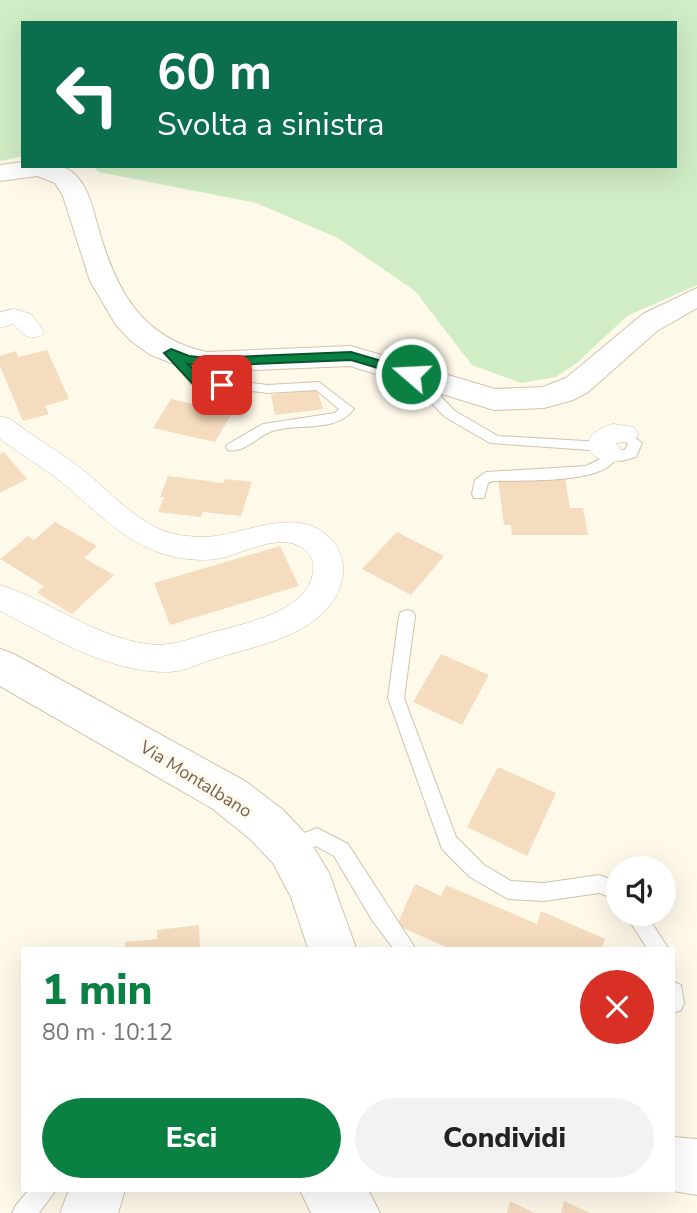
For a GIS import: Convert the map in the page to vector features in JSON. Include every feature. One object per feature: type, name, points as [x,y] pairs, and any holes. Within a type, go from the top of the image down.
[{"type":"street","points":[[0,173],[35,168],[58,174],[69,182],[116,308],[150,340],[186,359],[207,362],[351,356],[494,399],[554,396],[573,389],[589,378],[641,329],[667,311],[697,298]]},
{"type":"street","points":[[0,321],[8,316],[18,316],[27,320],[32,331]]},
{"type":"street","points":[[0,425],[76,480],[121,521],[145,536],[177,546],[218,548],[264,535],[294,533],[307,536],[322,547],[329,561],[329,576],[321,597],[298,614],[264,631],[169,659],[103,645],[0,597]]},
{"type":"street","name":"Via Montalbano","points":[[0,666],[229,795],[266,824],[289,848],[312,890],[332,947]]},
{"type":"street","points":[[675,1165],[697,1167]]},
{"type":"street","points":[[89,1213],[96,1192]]},
{"type":"street","points":[[330,1192],[351,1213]]},
{"type":"lane","points":[[171,353],[197,381],[268,389],[319,386],[347,409],[339,417],[268,427],[233,447]]},
{"type":"lane","points":[[411,374],[450,414],[495,440],[612,445],[608,461],[588,471],[491,476],[482,480],[480,494]]},
{"type":"lane","points":[[407,616],[396,698],[449,843],[477,871],[508,890],[544,892],[599,884],[606,887]]},
{"type":"lane","points":[[289,848],[317,836],[341,850],[379,913],[404,947]]},
{"type":"lane","points":[[643,926],[656,947]]},
{"type":"lane","points":[[24,1213],[42,1192]]},
{"type":"green space","points":[[0,0],[697,0],[697,285],[627,316],[578,362],[556,377],[521,383],[472,365],[415,291],[338,238],[256,203],[99,172],[95,168],[677,168],[677,21],[21,21],[21,156],[0,161]]},
{"type":"building","points":[[47,350],[69,399],[45,406],[49,414],[23,421],[0,366],[0,356],[16,351],[18,357]]},
{"type":"building","points":[[317,389],[323,409],[275,415],[271,395]]},
{"type":"building","points":[[171,399],[193,404],[196,400],[237,404],[215,442],[153,428]]},
{"type":"building","points":[[4,452],[27,479],[0,493],[0,454]]},
{"type":"building","points":[[168,476],[223,483],[225,479],[252,482],[241,516],[203,512],[201,517],[158,512]]},
{"type":"building","points":[[498,478],[565,478],[570,508],[583,508],[588,535],[512,535],[511,525],[504,525]]},
{"type":"building","points":[[55,522],[97,546],[84,558],[114,575],[72,614],[37,593],[44,586],[0,559],[28,536],[34,540]]},
{"type":"building","points":[[397,532],[444,556],[411,595],[362,569]]},
{"type":"building","points":[[280,546],[299,586],[170,625],[154,583]]},
{"type":"building","points":[[441,654],[489,675],[462,725],[413,702]]},
{"type":"building","points":[[498,767],[556,793],[527,856],[467,827]]},
{"type":"building","points":[[415,884],[441,896],[446,885],[537,924],[541,911],[605,939],[602,947],[446,947],[397,925]]},
{"type":"building","points":[[199,925],[200,947],[125,947],[125,942],[157,939],[157,930]]},
{"type":"building","points":[[510,1201],[535,1213],[507,1213]]},
{"type":"building","points":[[564,1201],[590,1213],[561,1213]]},
{"type":"route","points":[[222,385],[197,381],[171,353],[186,359],[207,362],[351,356],[411,374]]}]
